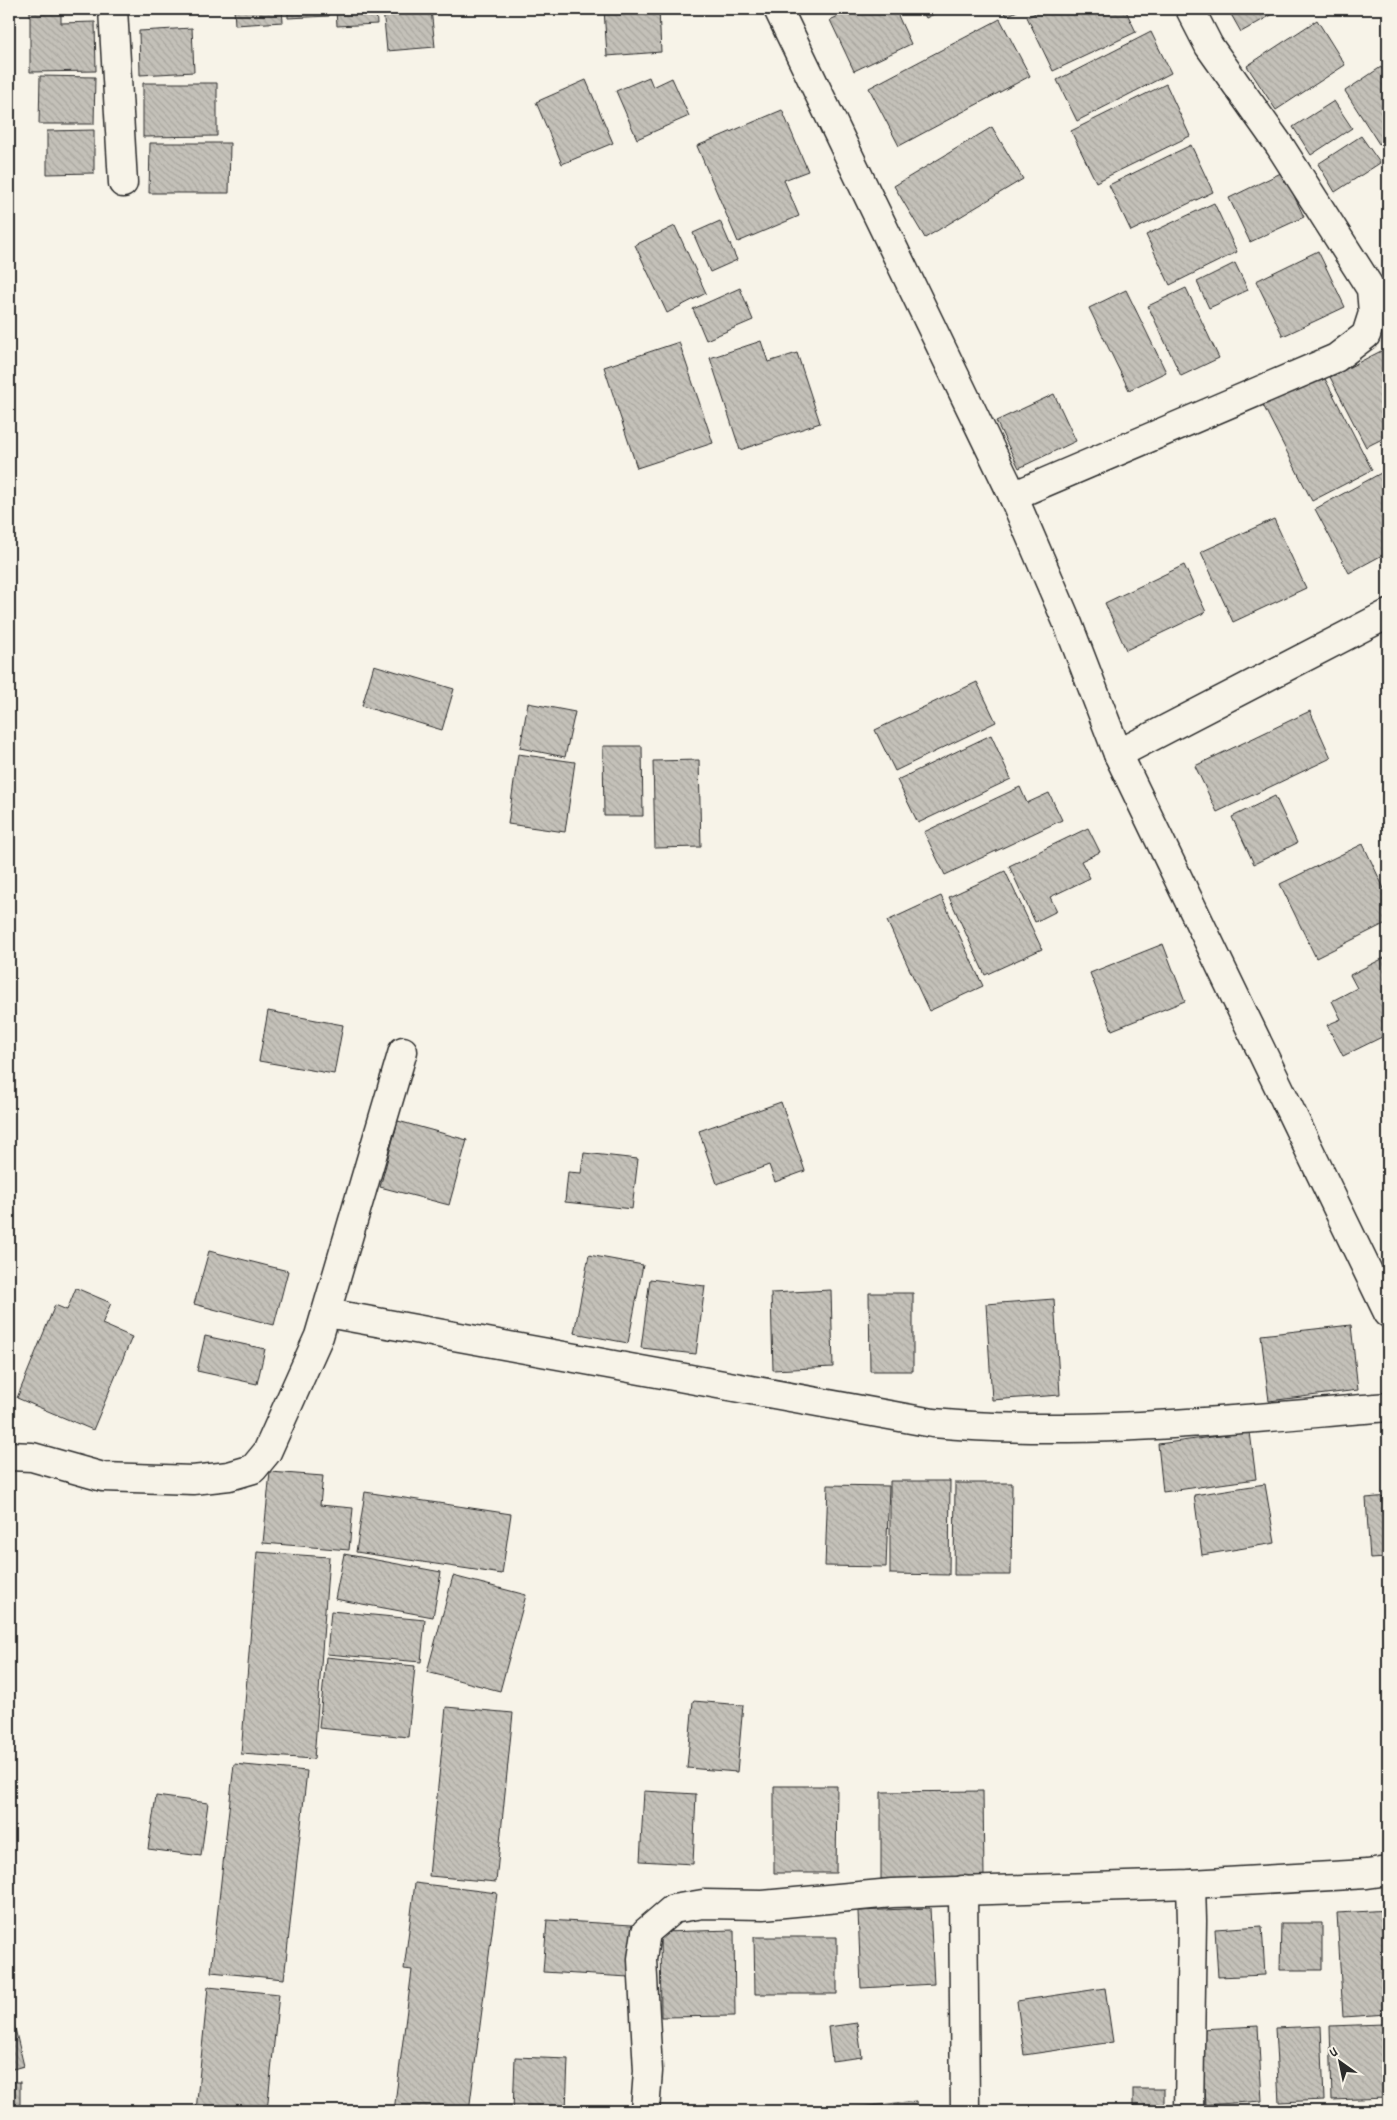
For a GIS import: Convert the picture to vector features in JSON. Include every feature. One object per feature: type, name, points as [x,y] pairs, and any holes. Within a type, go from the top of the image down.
[{"type":"street","points":[[113,9],[123,182]]},
{"type":"street","points":[[778,9],[1013,496],[1068,624],[1118,754],[1388,1313]]},
{"type":"street","points":[[1013,496],[1336,358],[1366,336],[1373,312],[1371,290],[1280,146],[1209,46],[1190,9]]},
{"type":"street","points":[[1118,754],[1388,614]]},
{"type":"street","points":[[9,1456],[32,1457],[103,1477],[193,1480],[229,1476],[253,1469],[268,1452],[319,1336],[403,1051]]},
{"type":"street","points":[[327,1313],[915,1420],[974,1427],[1140,1426],[1388,1407]]},
{"type":"street","points":[[645,2111],[648,2072],[642,1959],[644,1941],[646,1932],[673,1909],[703,1904],[764,1905],[892,1893],[1190,1884],[1367,1874],[1388,1871]]},
{"type":"street","points":[[1189,2111],[1192,1921],[1190,1884]]},
{"type":"street","points":[[964,1890],[966,2111]]},
{"type":"building","points":[[30,9],[61,9],[61,23],[95,22],[96,71],[30,72]]},
{"type":"building","points":[[234,9],[282,9],[283,22],[235,25]]},
{"type":"building","points":[[288,9],[329,9],[329,16],[288,18]]},
{"type":"building","points":[[336,9],[376,9],[377,24],[337,26]]},
{"type":"building","points":[[383,9],[431,9],[435,47],[387,51]]},
{"type":"building","points":[[604,9],[659,9],[661,52],[607,56]]},
{"type":"building","points":[[853,9],[895,9],[911,44],[854,71],[830,20]]},
{"type":"building","points":[[921,9],[944,9],[926,18]]},
{"type":"building","points":[[1003,9],[1021,9],[1007,16]]},
{"type":"building","points":[[1044,9],[1125,9],[1136,32],[1053,71],[1027,17]]},
{"type":"building","points":[[1228,9],[1272,9],[1275,13],[1241,32]]},
{"type":"building","points":[[1000,19],[1030,76],[899,146],[869,88]]},
{"type":"building","points":[[1317,20],[1345,65],[1276,110],[1247,66]]},
{"type":"building","points":[[192,28],[194,72],[140,75],[139,31]]},
{"type":"building","points":[[1151,32],[1171,73],[1077,121],[1057,80]]},
{"type":"building","points":[[1381,67],[1388,78],[1388,138],[1379,144],[1345,91]]},
{"type":"building","points":[[40,76],[95,77],[94,124],[39,124]]},
{"type":"building","points":[[649,77],[653,87],[672,78],[689,116],[637,139],[616,91]]},
{"type":"building","points":[[586,80],[613,143],[562,164],[536,102]]},
{"type":"building","points":[[9,81],[13,81],[9,176]]},
{"type":"building","points":[[143,83],[217,83],[217,136],[143,137]]},
{"type":"building","points":[[1166,84],[1190,136],[1096,182],[1071,131]]},
{"type":"building","points":[[1334,101],[1352,128],[1311,155],[1293,127]]},
{"type":"building","points":[[782,110],[808,171],[784,180],[799,216],[738,242],[697,146]]},
{"type":"building","points":[[992,127],[1023,179],[925,238],[894,186]]},
{"type":"building","points":[[94,130],[94,173],[47,174],[47,131]]},
{"type":"building","points":[[1361,136],[1380,163],[1335,192],[1318,164]]},
{"type":"building","points":[[150,143],[230,143],[229,193],[149,193]]},
{"type":"building","points":[[1191,145],[1213,192],[1131,231],[1109,185]]},
{"type":"building","points":[[1283,172],[1304,217],[1250,242],[1229,198]]},
{"type":"building","points":[[1214,203],[1237,252],[1170,285],[1146,235]]},
{"type":"building","points":[[720,221],[737,260],[710,272],[693,233]]},
{"type":"building","points":[[675,226],[706,293],[667,313],[635,245]]},
{"type":"building","points":[[1318,251],[1345,307],[1283,336],[1256,281]]},
{"type":"building","points":[[1235,263],[1248,290],[1209,308],[1197,282]]},
{"type":"building","points":[[740,288],[753,320],[706,340],[693,309]]},
{"type":"building","points":[[1186,288],[1219,358],[1181,376],[1148,306]]},
{"type":"building","points":[[1126,290],[1166,372],[1129,390],[1089,308]]},
{"type":"building","points":[[761,341],[768,362],[797,353],[820,423],[740,450],[710,358]]},
{"type":"building","points":[[679,342],[713,443],[637,468],[604,367]]},
{"type":"building","points":[[1385,349],[1388,357],[1388,436],[1366,447],[1330,377]]},
{"type":"building","points":[[1323,375],[1372,470],[1312,501],[1263,405]]},
{"type":"building","points":[[1054,394],[1076,441],[1019,468],[996,421]]},
{"type":"building","points":[[1381,473],[1388,488],[1388,552],[1349,573],[1315,509]]},
{"type":"building","points":[[1274,519],[1306,588],[1233,622],[1201,552]]},
{"type":"building","points":[[1184,565],[1206,612],[1126,650],[1105,603]]},
{"type":"building","points":[[374,665],[454,689],[442,730],[362,706]]},
{"type":"building","points":[[977,682],[996,722],[895,771],[875,730]]},
{"type":"building","points":[[528,703],[575,712],[565,757],[520,748]]},
{"type":"building","points":[[1310,711],[1331,758],[1217,812],[1195,766]]},
{"type":"building","points":[[991,735],[1011,779],[918,823],[897,780]]},
{"type":"building","points":[[603,746],[642,746],[643,816],[604,816]]},
{"type":"building","points":[[518,754],[575,762],[565,832],[508,824]]},
{"type":"building","points":[[699,760],[701,847],[655,848],[653,761]]},
{"type":"building","points":[[1020,787],[1027,803],[1049,793],[1062,820],[945,875],[924,832]]},
{"type":"building","points":[[1275,796],[1297,843],[1254,864],[1232,817]]},
{"type":"building","points":[[1088,828],[1100,852],[1081,861],[1090,878],[1050,897],[1057,911],[1035,922],[1009,866]]},
{"type":"building","points":[[1363,844],[1388,897],[1388,922],[1316,958],[1280,884]]},
{"type":"building","points":[[1005,871],[1042,949],[985,975],[949,897]]},
{"type":"building","points":[[941,896],[983,986],[929,1011],[887,921]]},
{"type":"building","points":[[1163,944],[1185,1001],[1112,1030],[1090,973]]},
{"type":"building","points":[[1388,956],[1388,1034],[1343,1056],[1327,1025],[1341,1019],[1332,1001],[1357,988],[1350,975]]},
{"type":"building","points":[[268,1011],[343,1025],[334,1074],[259,1061]]},
{"type":"building","points":[[781,1102],[805,1171],[775,1182],[769,1165],[717,1184],[699,1131]]},
{"type":"building","points":[[398,1121],[467,1140],[449,1205],[380,1187]]},
{"type":"building","points":[[584,1153],[638,1159],[632,1209],[565,1202],[568,1172],[581,1173]]},
{"type":"building","points":[[209,1251],[288,1271],[274,1325],[194,1304]]},
{"type":"building","points":[[589,1255],[643,1265],[628,1343],[574,1333]]},
{"type":"building","points":[[650,1279],[705,1286],[696,1354],[641,1348]]},
{"type":"building","points":[[76,1288],[111,1303],[102,1324],[132,1337],[93,1430],[17,1398],[55,1305],[67,1310]]},
{"type":"building","points":[[831,1290],[833,1367],[773,1370],[771,1293]]},
{"type":"building","points":[[869,1293],[913,1293],[913,1371],[870,1371]]},
{"type":"building","points":[[1054,1299],[1060,1395],[992,1400],[986,1304]]},
{"type":"building","points":[[1351,1325],[1358,1390],[1269,1401],[1261,1335]]},
{"type":"building","points":[[205,1336],[265,1349],[257,1384],[197,1371]]},
{"type":"building","points":[[1250,1432],[1256,1479],[1163,1492],[1158,1444]]},
{"type":"building","points":[[270,1472],[323,1476],[320,1505],[353,1508],[349,1550],[263,1543]]},
{"type":"building","points":[[890,1481],[950,1481],[949,1575],[890,1574]]},
{"type":"building","points":[[955,1483],[1012,1483],[1011,1575],[954,1575]]},
{"type":"building","points":[[1265,1484],[1275,1543],[1202,1555],[1194,1495]]},
{"type":"building","points":[[828,1485],[889,1486],[886,1567],[825,1566]]},
{"type":"building","points":[[365,1492],[511,1514],[502,1574],[356,1552]]},
{"type":"building","points":[[1388,1496],[1388,1558],[1370,1559],[1366,1498]]},
{"type":"building","points":[[257,1552],[329,1557],[314,1759],[241,1754]]},
{"type":"building","points":[[344,1554],[441,1572],[433,1617],[335,1599]]},
{"type":"building","points":[[453,1576],[526,1595],[500,1691],[427,1672]]},
{"type":"building","points":[[331,1611],[425,1620],[421,1662],[327,1654]]},
{"type":"building","points":[[326,1657],[415,1666],[408,1737],[319,1728]]},
{"type":"building","points":[[693,1701],[743,1705],[737,1772],[687,1768]]},
{"type":"building","points":[[446,1707],[513,1713],[496,1882],[429,1876]]},
{"type":"building","points":[[234,1764],[307,1771],[284,1979],[211,1972]]},
{"type":"building","points":[[774,1786],[837,1786],[836,1873],[774,1873]]},
{"type":"building","points":[[644,1791],[696,1794],[693,1864],[640,1861]]},
{"type":"building","points":[[983,1791],[984,1877],[881,1879],[881,1792]]},
{"type":"building","points":[[156,1796],[208,1803],[201,1856],[148,1849]]},
{"type":"building","points":[[415,1883],[497,1893],[469,2111],[394,2111],[412,1970],[404,1969]]},
{"type":"building","points":[[930,1908],[934,1984],[861,1988],[858,1911]]},
{"type":"building","points":[[1388,1910],[1388,2014],[1343,2017],[1337,1913]]},
{"type":"building","points":[[547,1920],[632,1925],[629,1977],[543,1972]]},
{"type":"building","points":[[1281,1923],[1322,1923],[1322,1970],[1280,1970]]},
{"type":"building","points":[[1262,1926],[1265,1975],[1218,1977],[1215,1929]]},
{"type":"building","points":[[734,1930],[735,2016],[661,2017],[660,1932]]},
{"type":"building","points":[[754,1937],[837,1937],[837,1994],[755,1994]]},
{"type":"building","points":[[208,1987],[279,1994],[267,2111],[196,2111]]},
{"type":"building","points":[[1105,1988],[1113,2042],[1024,2055],[1017,2001]]},
{"type":"building","points":[[9,2012],[11,2012],[24,2066],[9,2070]]},
{"type":"building","points":[[857,2023],[862,2057],[832,2061],[828,2027]]},
{"type":"building","points":[[1383,2024],[1386,2098],[1332,2100],[1330,2026]]},
{"type":"building","points":[[1258,2026],[1262,2101],[1205,2105],[1201,2029]]},
{"type":"building","points":[[1321,2026],[1324,2100],[1279,2102],[1275,2028]]},
{"type":"building","points":[[515,2057],[568,2059],[566,2111],[513,2111]]},
{"type":"building","points":[[9,2082],[20,2082],[20,2111],[9,2111]]},
{"type":"building","points":[[1133,2089],[1164,2089],[1164,2111],[1133,2111]]},
{"type":"building","points":[[916,2101],[917,2111],[832,2111],[832,2110]]}]
